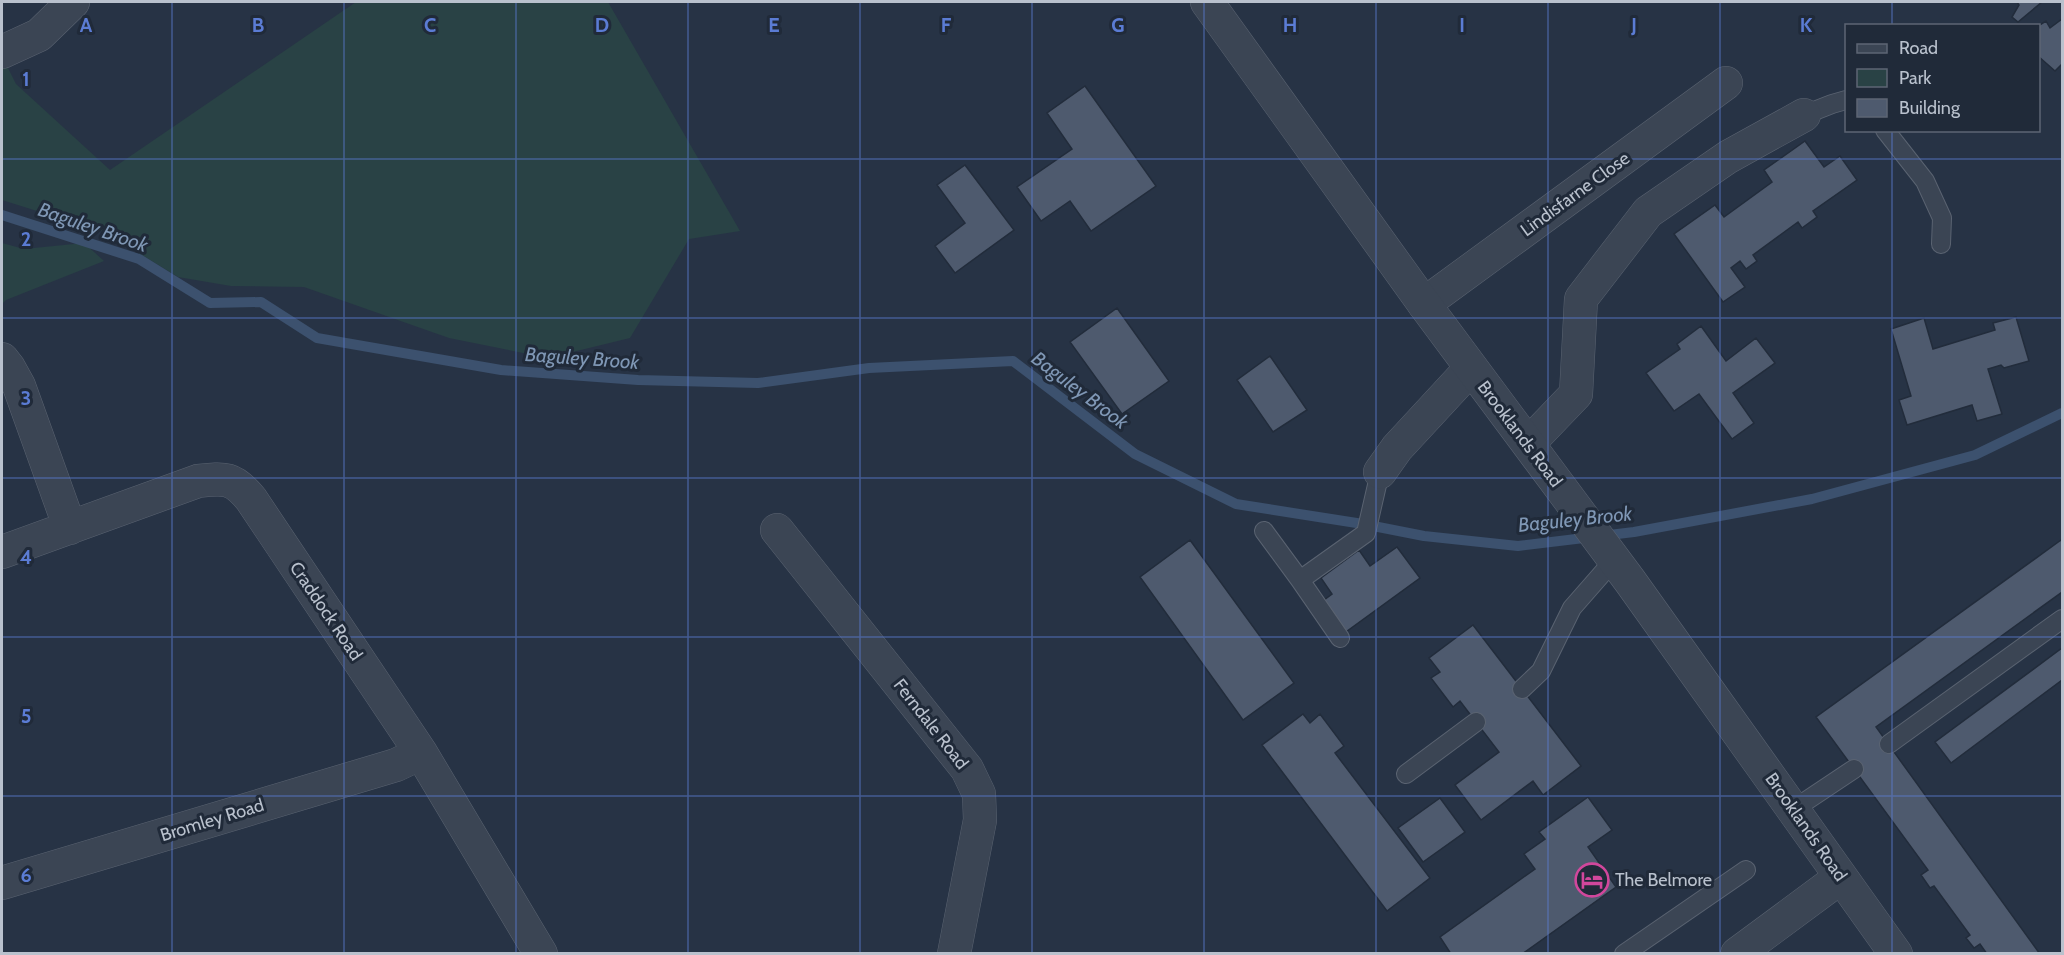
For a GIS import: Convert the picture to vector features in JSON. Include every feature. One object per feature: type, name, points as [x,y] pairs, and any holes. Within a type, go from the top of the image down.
[{"type":"street","points":[[2,52],[39,34],[73,2]]},
{"type":"street","name":"Brooklands Road","points":[[1207,2],[1471,368],[1622,570],[1896,954]]},
{"type":"street","name":"Lindisfarne Close","points":[[1424,303],[1726,83]]},
{"type":"street","points":[[1528,443],[1575,394],[1581,299],[1648,212],[1728,158],[1804,115]]},
{"type":"street","points":[[2,359],[19,386],[70,528]]},
{"type":"street","points":[[1376,487],[1397,448],[1471,368]]},
{"type":"street","name":"Craddock Road","points":[[2,552],[198,481],[221,478],[239,484],[421,753],[541,954]]},
{"type":"street","name":"Ferndale Road","points":[[777,530],[968,770],[979,794],[980,820],[954,954]]},
{"type":"street","name":"Bromley Road","points":[[2,883],[396,765],[421,753]]},
{"type":"street","points":[[1737,954],[1842,877]]},
{"type":"lane","points":[[1804,115],[1845,100]]},
{"type":"lane","points":[[1887,132],[1925,181],[1942,219],[1941,244]]},
{"type":"lane","points":[[1300,580],[1366,533],[1376,487]]},
{"type":"lane","points":[[1264,531],[1340,638]]},
{"type":"lane","points":[[1522,689],[1541,671],[1572,608],[1622,570]]},
{"type":"lane","points":[[1888,744],[2062,619]]},
{"type":"lane","points":[[1406,774],[1476,722]]},
{"type":"lane","points":[[1794,809],[1854,769]]},
{"type":"lane","points":[[1624,954],[1746,870]]},
{"type":"green space","points":[[356,2],[608,2],[740,231],[689,239],[630,338],[548,358],[449,338],[304,287],[231,286],[178,277],[104,232],[2,200],[2,63],[5,62],[16,84],[110,170]]},
{"type":"green space","points":[[2,243],[24,249],[84,243],[104,261],[6,300],[2,304]]},
{"type":"building","points":[[2017,2],[2042,2],[2018,22],[2012,17],[2019,5]]},
{"type":"building","points":[[2062,19],[2062,64],[2055,71],[2040,58],[2040,25],[2046,21],[2050,28]]},
{"type":"building","points":[[1085,86],[1156,186],[1091,231],[1070,201],[1041,221],[1017,187],[1072,149],[1047,113]]},
{"type":"building","points":[[1805,141],[1824,167],[1840,156],[1857,180],[1813,211],[1817,217],[1802,228],[1798,222],[1753,255],[1757,261],[1746,269],[1740,261],[1731,268],[1745,287],[1723,302],[1674,234],[1715,205],[1724,217],[1772,182],[1764,170]]},
{"type":"building","points":[[965,165],[1014,230],[955,273],[935,246],[965,223],[937,185]]},
{"type":"building","points":[[1117,308],[1169,381],[1122,414],[1070,342]]},
{"type":"building","points":[[2016,317],[2029,361],[2004,368],[2001,365],[1988,369],[2002,414],[1977,421],[1972,405],[1907,425],[1899,400],[1911,396],[1891,329],[1924,318],[1933,349],[1995,330],[1993,323]]},
{"type":"building","points":[[1701,326],[1726,361],[1756,338],[1775,363],[1733,393],[1754,423],[1732,439],[1699,394],[1674,411],[1646,373],[1680,349],[1677,344]]},
{"type":"building","points":[[1270,356],[1307,410],[1273,432],[1237,380]]},
{"type":"building","points":[[1190,540],[1294,683],[1243,720],[1140,577]]},
{"type":"building","points":[[2061,540],[2062,592],[1876,727],[2040,954],[1987,954],[1980,944],[1974,948],[1966,938],[1970,935],[1934,886],[1930,888],[1921,875],[1928,870],[1816,717]]},
{"type":"building","points":[[1397,547],[1420,578],[1343,634],[1320,603],[1332,594],[1321,578],[1359,550],[1370,566]]},
{"type":"building","points":[[1473,625],[1581,766],[1543,795],[1533,781],[1481,820],[1455,785],[1499,752],[1460,701],[1453,707],[1431,678],[1440,672],[1429,658]]},
{"type":"building","points":[[2062,648],[2062,680],[1951,763],[1935,742]]},
{"type":"building","points":[[1303,714],[1310,723],[1320,714],[1344,746],[1335,753],[1430,878],[1387,911],[1262,745]]},
{"type":"building","points":[[1588,797],[1612,830],[1588,847],[1616,887],[1522,954],[1451,954],[1440,937],[1535,869],[1524,854],[1545,839],[1539,832]]},
{"type":"building","points":[[1440,798],[1465,832],[1423,862],[1398,828]]},
{"type":"waterway","name":"Baguley Brook","points":[[2,215],[139,259],[210,303],[261,302],[317,338],[501,370],[638,380],[758,383],[869,368],[1013,361],[1135,454],[1236,504],[1424,536],[1518,546],[1634,532],[1812,499],[1975,455],[2062,413]]},
{"type":"place","name":"The Belmore","points":[[1592,880]]}]
